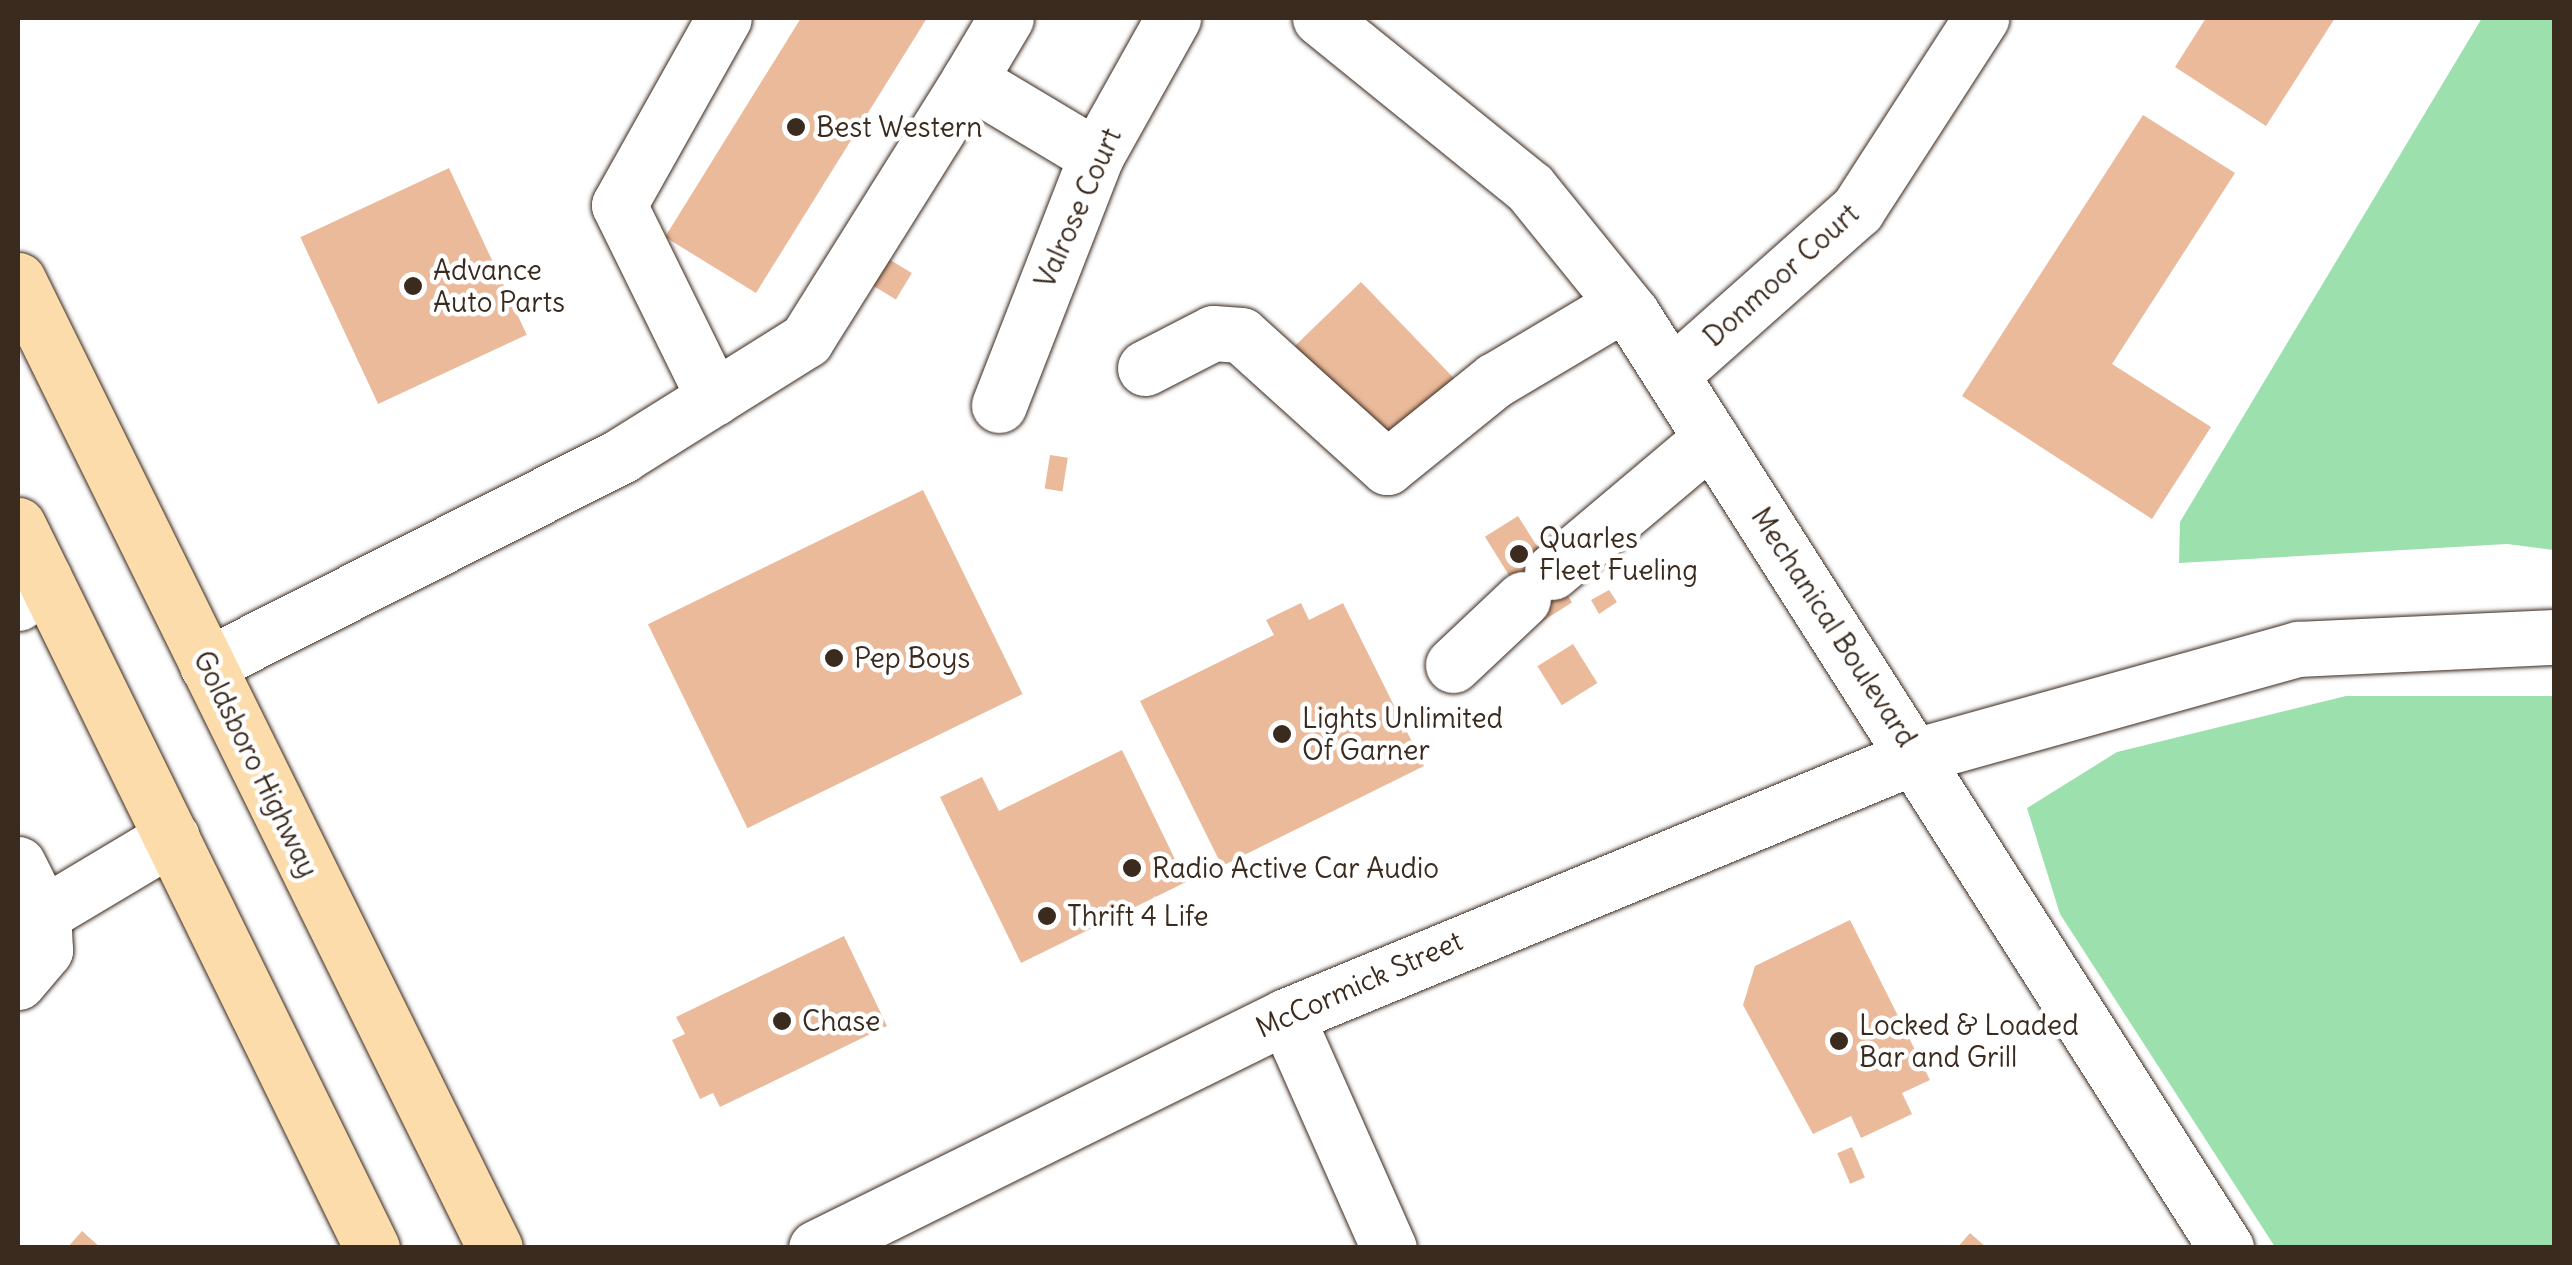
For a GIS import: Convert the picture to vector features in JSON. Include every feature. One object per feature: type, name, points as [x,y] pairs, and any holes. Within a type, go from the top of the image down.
[{"type":"main road","name":"Goldsboro Highway","points":[[18,280],[494,1248]]},
{"type":"main road","points":[[18,525],[31,590],[172,837],[372,1248]]},
{"type":"street","points":[[714,398],[619,206],[724,18]]},
{"type":"street","points":[[207,664],[519,510],[714,398],[806,340],[1006,18]]},
{"type":"street","name":"Valrose Court","points":[[1000,405],[1096,156],[1173,18]]},
{"type":"street","name":"Mechanical Boulevard","points":[[1320,18],[1530,188],[1624,304],[1918,755],[2298,649],[2554,637]]},
{"type":"street","name":"Donmoor Court","points":[[1671,375],[1857,210],[1981,18]]},
{"type":"street","points":[[969,80],[1096,156]]},
{"type":"street","points":[[1145,368],[1213,333],[1241,335],[1387,467],[1420,450],[1495,380],[1624,304]]},
{"type":"street","points":[[1453,665],[1538,586],[1712,438]]},
{"type":"street","points":[[1918,755],[2226,1248]]},
{"type":"street","name":"McCormick Street","points":[[816,1248],[1286,1016],[1918,755]]},
{"type":"street","points":[[43,914],[172,837]]},
{"type":"street","points":[[18,864],[43,914],[45,950],[18,982]]},
{"type":"street","points":[[1286,1016],[1389,1248]]},
{"type":"green space","points":[[2482,18],[2554,18],[2554,550],[2507,544],[2179,563],[2180,522]]},
{"type":"green space","points":[[2346,696],[2554,696],[2554,1247],[2275,1247],[2060,914],[2027,808],[2117,752]]},
{"type":"building","name":"Best Western","points":[[801,18],[927,18],[756,293],[665,237]]},
{"type":"building","points":[[2206,18],[2335,18],[2266,126],[2175,67]]},
{"type":"building","points":[[2143,115],[2235,173],[2112,364],[2211,427],[2152,519],[1962,396]]},
{"type":"building","name":"Advance Auto Parts","points":[[449,168],[527,335],[378,404],[300,237]]},
{"type":"building","points":[[887,258],[912,273],[896,300],[871,285]]},
{"type":"building","points":[[1361,282],[1462,387],[1396,451],[1295,346]]},
{"type":"building","points":[[1050,455],[1068,458],[1062,491],[1045,489]]},
{"type":"building","name":"Pep Boys","points":[[923,490],[1023,694],[747,828],[648,624]]},
{"type":"building","name":"Quarles Fleet Fueling","points":[[1518,516],[1572,603],[1539,623],[1485,537]]},
{"type":"building","points":[[1609,590],[1617,602],[1599,614],[1591,600]]},
{"type":"building","name":"Lights Unlimited Of Garner","points":[[1301,603],[1309,620],[1343,603],[1424,766],[1222,866],[1140,701],[1274,635],[1266,620]]},
{"type":"building","points":[[1573,644],[1597,683],[1562,705],[1537,666]]},
{"type":"building","points":[[1122,750],[1186,882],[1021,963],[940,797],[982,777],[999,811]]},
{"type":"building","name":"Locked & Loaded Bar and Grill","points":[[1850,920],[1930,1080],[1902,1093],[1912,1114],[1861,1138],[1851,1116],[1813,1134],[1743,1005],[1755,966]]},
{"type":"building","name":"Chase","points":[[844,936],[887,1026],[720,1107],[713,1093],[700,1099],[672,1040],[685,1034],[676,1017]]},
{"type":"building","points":[[1852,1147],[1865,1177],[1850,1184],[1837,1153]]},
{"type":"building","points":[[82,1231],[101,1248],[67,1248]]},
{"type":"building","points":[[1970,1233],[1987,1248],[1957,1248]]},
{"type":"place","name":"Best Western","points":[[796,127]]},
{"type":"place","name":"Advance Auto Parts","points":[[413,286]]},
{"type":"place","name":"Quarles Fleet Fueling","points":[[1519,554]]},
{"type":"place","name":"Pep Boys","points":[[834,658]]},
{"type":"place","name":"Lights Unlimited Of Garner","points":[[1282,734]]},
{"type":"place","name":"Radio Active Car Audio","points":[[1132,868]]},
{"type":"place","name":"Thrift 4 Life","points":[[1047,916]]},
{"type":"place","name":"Chase","points":[[782,1021]]},
{"type":"place","name":"Locked & Loaded Bar and Grill","points":[[1839,1041]]}]
